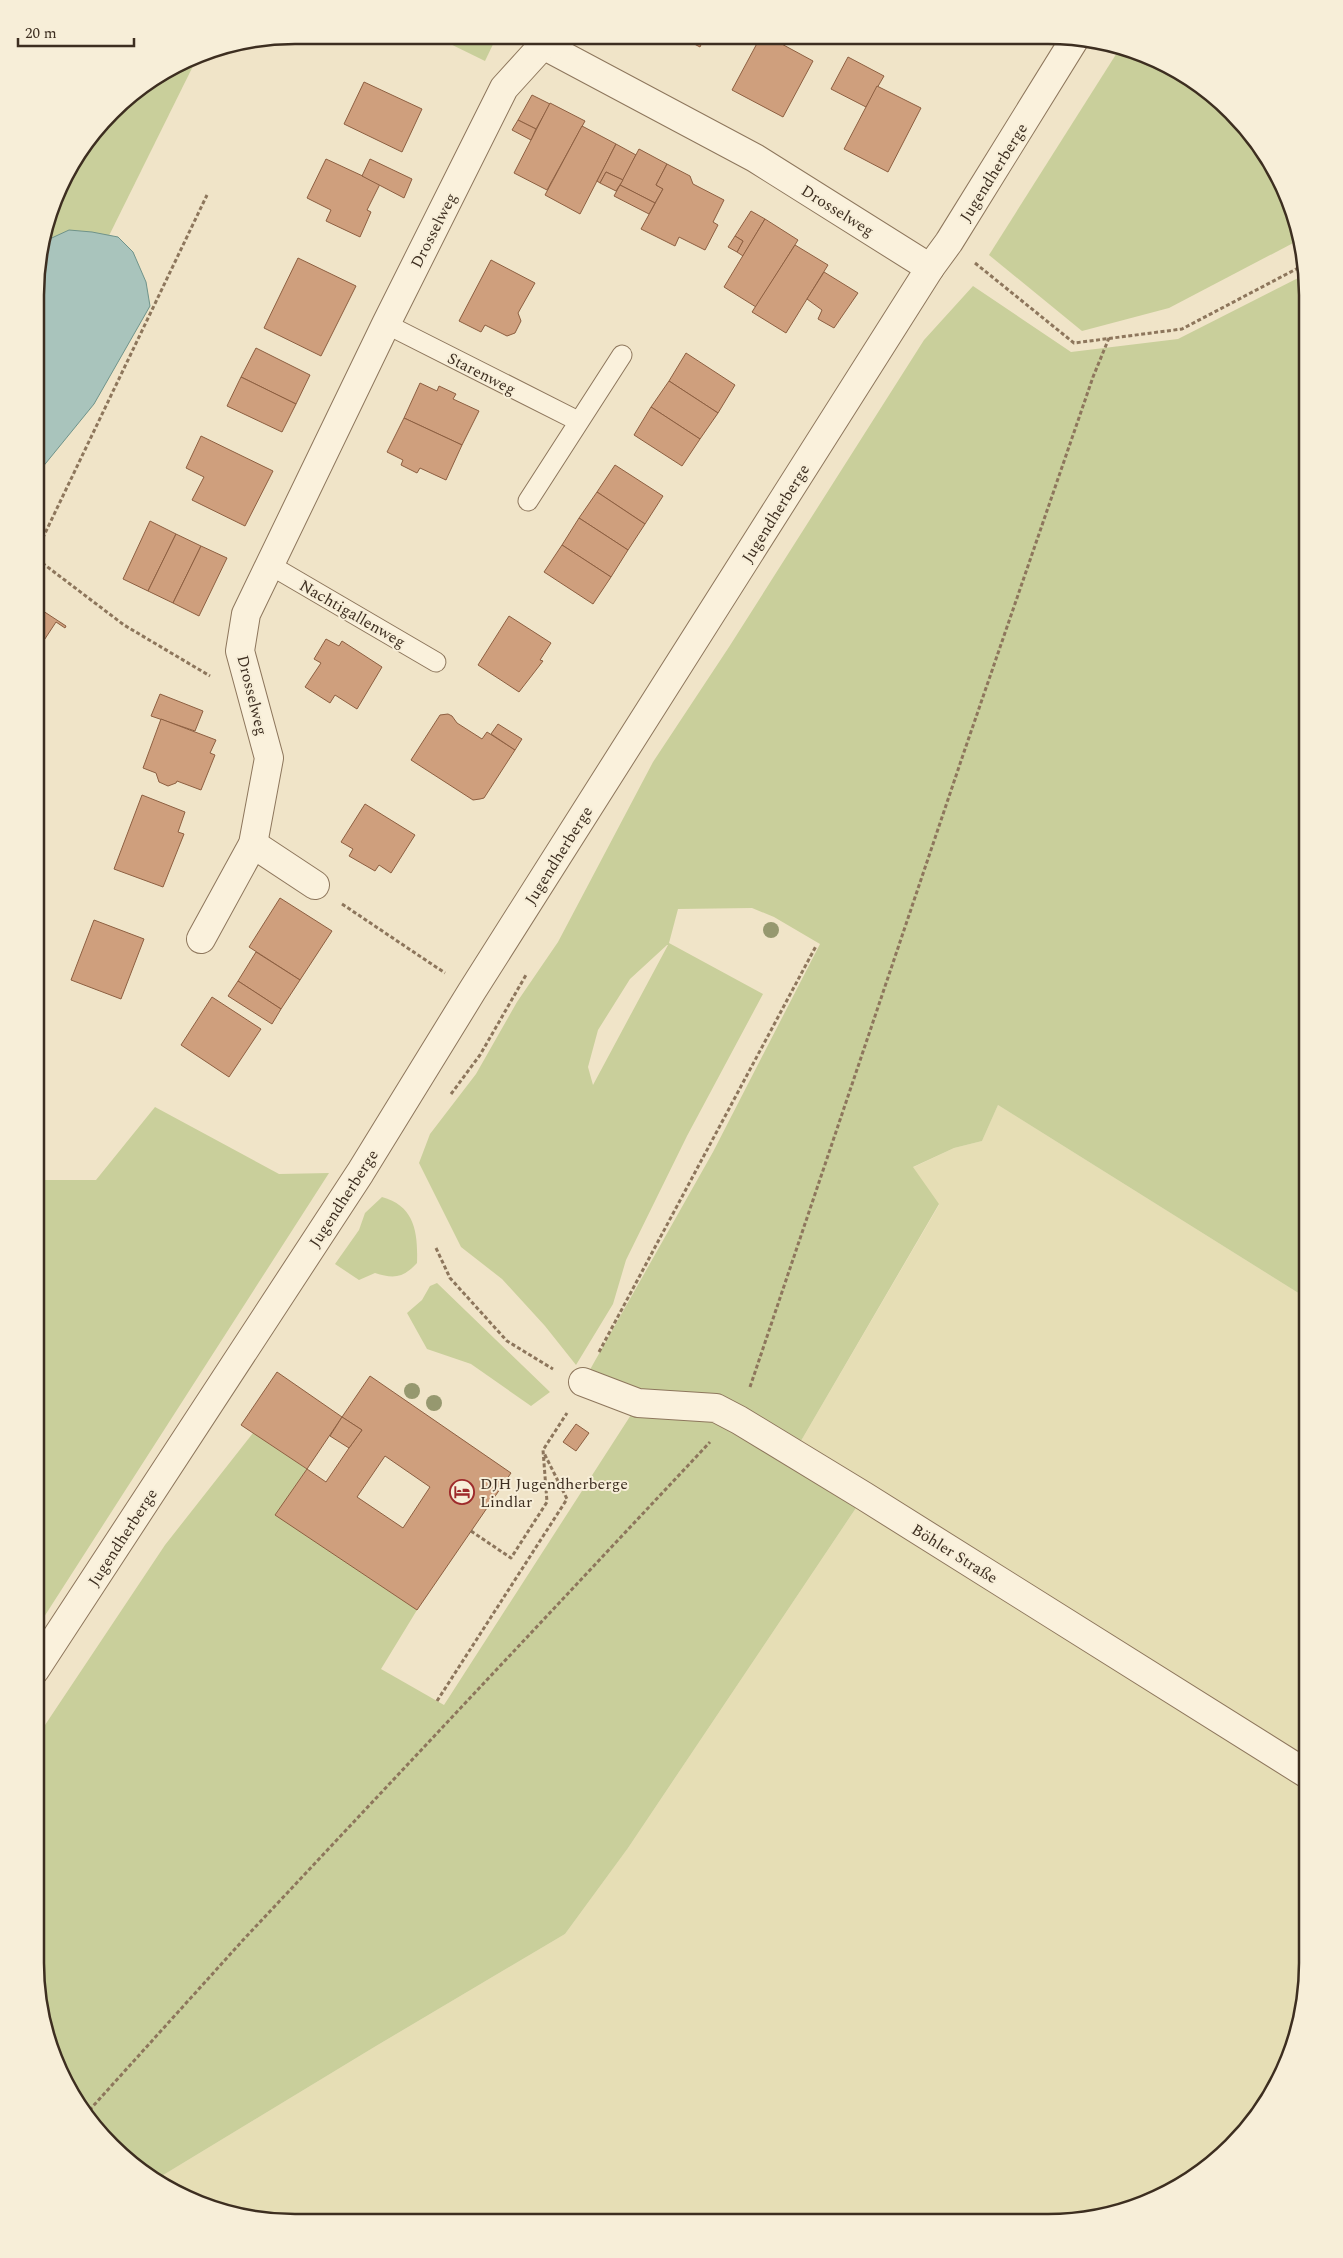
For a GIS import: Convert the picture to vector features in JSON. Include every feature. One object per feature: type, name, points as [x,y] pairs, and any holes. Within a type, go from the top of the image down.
[{"type":"street","name":"Drosselweg","points":[[201,939],[253,844],[269,758],[240,650],[246,614],[386,324],[504,88],[541,44]]},
{"type":"street","name":"Drosselweg","points":[[548,44],[755,158],[930,268]]},
{"type":"street","name":"Jugendherberge","points":[[44,1656],[360,1173],[472,991],[930,268],[949,242],[1071,45]]},
{"type":"street","points":[[253,844],[315,885]]},
{"type":"street","name":"Böhler Straße","points":[[583,1382],[638,1404],[716,1408],[739,1420],[1299,1768]]},
{"type":"lane","name":"Starenweg","points":[[386,324],[578,421]]},
{"type":"lane","points":[[528,501],[622,355]]},
{"type":"lane","name":"Nachtigallenweg","points":[[270,565],[436,662]]},
{"type":"path","points":[[44,535],[207,196]]},
{"type":"path","points":[[949,242],[1074,343],[1182,328],[1298,268]]},
{"type":"path","points":[[91,2109],[251,1932],[707,1444],[739,1420],[1092,377],[1109,338]]},
{"type":"path","points":[[44,565],[124,626],[254,701]]},
{"type":"path","points":[[315,885],[472,991]]},
{"type":"path","points":[[471,1531],[511,1558],[547,1502],[543,1450],[572,1404],[816,946]]},
{"type":"path","points":[[436,1248],[450,1278],[507,1341],[551,1368],[583,1382]]},
{"type":"path","points":[[437,1701],[568,1499],[543,1450]]},
{"type":"shaded area","points":[[998,1105],[1299,1293],[1299,1756],[798,1446],[939,1205],[912,1168],[954,1148],[982,1141]]},
{"type":"shaded area","points":[[856,1508],[1299,1783],[1299,1980],[1291,2028],[1280,2059],[1266,2089],[1237,2129],[1214,2152],[1174,2181],[1144,2195],[1113,2206],[1081,2212],[1065,2214],[278,2214],[230,2206],[214,2201],[161,2176],[565,1934],[628,1848]]},
{"type":"green space","points":[[450,44],[493,44],[485,61]]},
{"type":"green space","points":[[1117,53],[1174,77],[1226,117],[1266,169],[1286,214],[1293,243],[1169,308],[1082,331],[989,255]]},
{"type":"green space","points":[[193,66],[44,367],[44,278],[46,262],[57,214],[77,169],[106,129],[129,106],[169,77]]},
{"type":"green space","points":[[1299,278],[1299,1293],[998,1105],[982,1141],[954,1148],[913,1167],[939,1204],[798,1446],[864,1496],[628,1848],[565,1934],[161,2176],[117,2141],[86,2103],[63,2059],[52,2028],[44,1980],[44,1726],[165,1545],[253,1433],[307,1469],[276,1515],[417,1610],[381,1669],[444,1705],[638,1404],[583,1382],[713,1152],[820,944],[774,917],[752,908],[678,909],[669,943],[763,994],[687,1136],[626,1260],[613,1304],[576,1365],[545,1326],[502,1279],[461,1247],[419,1163],[430,1134],[476,1074],[517,1002],[558,942],[653,762],[729,647],[924,340],[973,286],[1071,352],[1178,339]],"holes":[[[668,945],[593,1085],[588,1067],[598,1030],[630,979]]]},
{"type":"green space","points":[[155,1107],[279,1174],[329,1173],[44,1617],[44,1180],[96,1180]]},
{"type":"green space","points":[[382,1197],[393,1201],[408,1214],[417,1241],[417,1263],[407,1272],[398,1276],[375,1273],[359,1280],[335,1264],[359,1230],[365,1213]]},
{"type":"green space","points":[[437,1283],[550,1392],[531,1406],[471,1364],[427,1349],[407,1313],[422,1300],[430,1286]]},
{"type":"water","points":[[69,230],[118,237],[133,252],[146,282],[150,306],[94,404],[44,465],[44,278],[50,239]]},
{"type":"building","points":[[757,44],[782,44],[813,61],[783,117],[732,90]]},
{"type":"building","points":[[848,57],[884,76],[866,107],[831,89]]},
{"type":"building","points":[[364,82],[422,109],[402,152],[344,124]]},
{"type":"building","points":[[877,86],[921,108],[888,172],[844,149]]},
{"type":"building","points":[[532,95],[550,104],[536,129],[518,120]]},
{"type":"building","points":[[550,103],[585,121],[547,190],[514,173]]},
{"type":"building","points":[[518,120],[536,129],[531,140],[512,130]]},
{"type":"building","points":[[582,126],[616,144],[580,214],[545,195]]},
{"type":"building","points":[[616,144],[636,155],[623,180],[606,172],[600,183],[597,181]]},
{"type":"building","points":[[639,149],[667,164],[656,185],[663,189],[655,203],[620,185]]},
{"type":"building","points":[[326,159],[380,184],[367,210],[371,212],[360,237],[326,221],[331,210],[307,198]]},
{"type":"building","points":[[370,159],[412,179],[404,198],[362,176]]},
{"type":"building","points":[[667,164],[690,176],[693,184],[724,200],[713,222],[718,225],[705,250],[679,237],[675,246],[641,229],[663,189],[656,185]]},
{"type":"building","points":[[606,172],[623,180],[616,191],[600,183]]},
{"type":"building","points":[[620,185],[655,203],[649,214],[614,196]]},
{"type":"building","points":[[751,211],[765,219],[743,256],[737,252],[743,241],[735,236]]},
{"type":"building","points":[[765,219],[798,240],[756,307],[724,287]]},
{"type":"building","points":[[735,236],[743,241],[737,252],[728,247]]},
{"type":"building","points":[[795,245],[828,265],[786,333],[752,312]]},
{"type":"building","points":[[298,258],[356,286],[321,356],[264,328]]},
{"type":"building","points":[[491,260],[535,283],[518,313],[521,321],[515,333],[507,336],[485,325],[481,332],[459,321]]},
{"type":"building","points":[[824,272],[858,293],[834,328],[818,319],[822,310],[807,299]]},
{"type":"building","points":[[256,348],[310,375],[296,404],[241,377]]},
{"type":"building","points":[[686,353],[735,385],[718,413],[669,381]]},
{"type":"building","points":[[241,377],[296,404],[282,432],[227,406]]},
{"type":"building","points":[[669,381],[718,413],[700,439],[651,407]]},
{"type":"building","points":[[420,383],[437,391],[439,386],[456,394],[453,399],[479,411],[462,445],[404,418]]},
{"type":"building","points":[[651,407],[700,439],[682,466],[634,435]]},
{"type":"building","points":[[404,418],[462,445],[446,480],[420,468],[417,473],[401,465],[403,460],[387,452]]},
{"type":"building","points":[[201,436],[273,471],[245,526],[192,500],[204,477],[186,468]]},
{"type":"building","points":[[615,465],[663,496],[645,524],[597,492]]},
{"type":"building","points":[[597,492],[645,524],[628,550],[579,518]]},
{"type":"building","points":[[579,518],[628,550],[611,577],[562,545]]},
{"type":"building","points":[[150,521],[176,534],[148,591],[123,579]]},
{"type":"building","points":[[176,534],[201,546],[173,603],[148,591]]},
{"type":"building","points":[[562,545],[611,577],[593,604],[544,572]]},
{"type":"building","points":[[201,546],[227,558],[199,616],[173,603]]},
{"type":"building","points":[[44,612],[66,626],[65,628],[56,622],[44,640]]},
{"type":"building","points":[[509,616],[551,643],[540,660],[543,661],[519,692],[478,665]]},
{"type":"building","points":[[326,639],[339,646],[342,641],[382,667],[357,709],[335,695],[330,703],[305,687],[321,663],[314,659]]},
{"type":"building","points":[[160,694],[203,711],[195,731],[151,716]]},
{"type":"building","points":[[448,714],[457,723],[482,739],[487,732],[515,750],[484,798],[473,800],[411,760],[440,715]]},
{"type":"building","points":[[161,719],[216,740],[210,753],[215,755],[201,790],[177,781],[168,786],[159,782],[156,773],[143,768]]},
{"type":"building","points":[[498,724],[522,739],[515,750],[491,734]]},
{"type":"building","points":[[142,795],[185,812],[178,832],[184,834],[163,887],[114,869]]},
{"type":"building","points":[[365,804],[415,835],[391,873],[379,865],[375,871],[349,856],[353,849],[341,842]]},
{"type":"building","points":[[280,898],[332,931],[300,980],[249,947]]},
{"type":"building","points":[[94,920],[144,939],[121,999],[71,980]]},
{"type":"building","points":[[256,952],[300,980],[281,1009],[238,981]]},
{"type":"building","points":[[238,981],[281,1009],[272,1024],[228,996]]},
{"type":"building","points":[[212,997],[261,1029],[229,1077],[181,1045]]},
{"type":"building","points":[[277,1372],[342,1417],[307,1469],[241,1425]]},
{"type":"building","name":"DJH Jugendherberge Lindlar","points":[[370,1376],[511,1473],[417,1610],[275,1515],[307,1469],[326,1482],[362,1430],[342,1417]],"holes":[[[385,1456],[430,1487],[403,1528],[357,1497]]]},
{"type":"building","points":[[342,1417],[362,1430],[349,1448],[330,1436]]},
{"type":"building","points":[[576,1424],[589,1433],[576,1451],[563,1442]]},
{"type":"place","name":"DJH Jugendherberge Lindlar","points":[[462,1492]]}]
